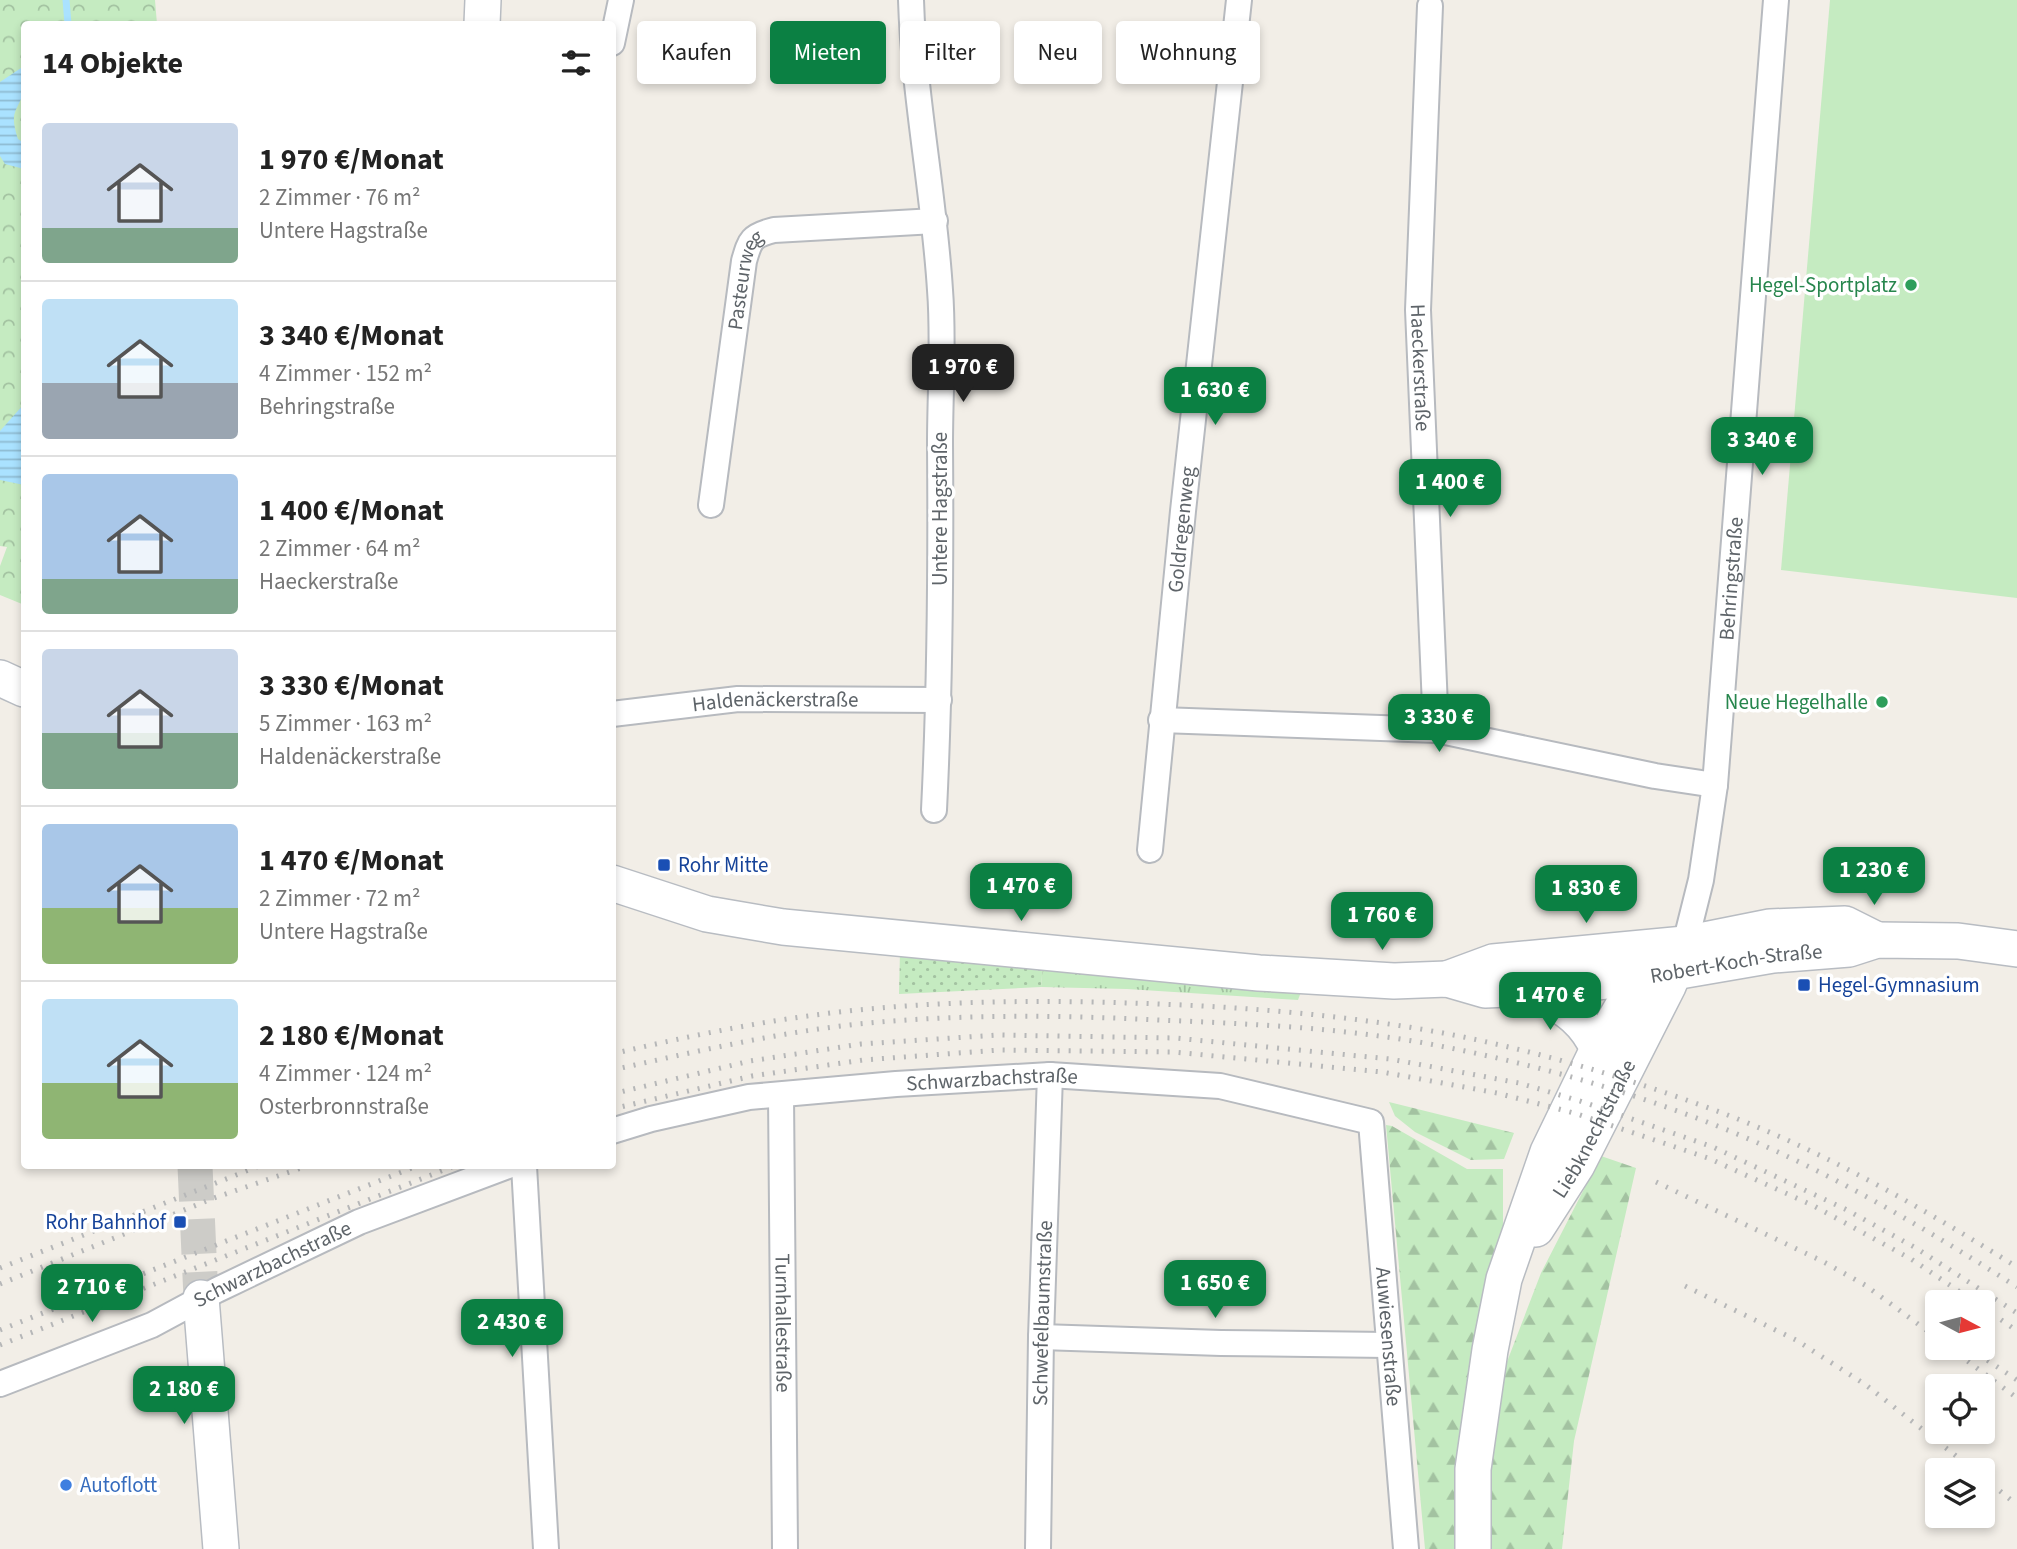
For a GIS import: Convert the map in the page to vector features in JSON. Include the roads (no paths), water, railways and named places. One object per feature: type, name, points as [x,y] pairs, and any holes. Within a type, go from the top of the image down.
[{"type":"main road","points":[[482,21],[483,0]]},
{"type":"main road","points":[[0,678],[21,688]]},
{"type":"main road","points":[[616,884],[707,914],[783,927],[1259,973],[1394,981],[1447,979]]},
{"type":"main road","name":"Robert-Koch-Straße","points":[[1447,979],[1493,962],[1773,955],[1849,949],[1877,940],[1958,941],[2017,949]]},
{"type":"main road","name":"Robert-Koch-Straße","points":[[1447,979],[1485,990],[1532,988],[1639,978],[1680,958]]},
{"type":"main road","name":"Liebknechtstraße","points":[[1504,1279],[1577,1165],[1680,958]]},
{"type":"main road","name":"Liebknechtstraße","points":[[1473,1549],[1474,1469],[1486,1375],[1504,1279],[1548,1152],[1598,1049],[1639,978]]},
{"type":"main road","points":[[1532,988],[1580,1020],[1590,1031],[1598,1049]]},
{"type":"main road","points":[[201,1298],[221,1549]]},
{"type":"street","points":[[616,24],[621,0]]},
{"type":"street","name":"Untere Hagstraße","points":[[911,0],[918,97],[935,221],[941,294],[939,700],[934,810]]},
{"type":"street","name":"Goldregenweg","points":[[1150,850],[1161,720],[1239,0]]},
{"type":"street","name":"Behringstraße","points":[[1680,958],[1701,880],[1715,785],[1776,0]]},
{"type":"street","name":"Haeckerstraße","points":[[1430,6],[1418,310],[1436,730]]},
{"type":"street","name":"Pasteurweg","points":[[712,505],[744,261],[749,243],[757,234],[774,230],[935,221]]},
{"type":"street","name":"Haldenäckerstraße","points":[[616,714],[738,699],[939,700]]},
{"type":"street","points":[[1161,720],[1436,730],[1655,776],[1715,785]]},
{"type":"street","name":"Schwarzbachstraße","points":[[616,1130],[651,1119],[750,1097],[896,1084],[1050,1075],[1220,1086],[1371,1122]]},
{"type":"street","name":"Schwefelbaumstraße","points":[[1038,1549],[1041,1337],[1050,1075]]},
{"type":"street","name":"Turnhallestraße","points":[[781,1095],[785,1549]]},
{"type":"street","name":"Auwiesenstraße","points":[[1371,1122],[1406,1549]]},
{"type":"street","name":"Schwarzbachstraße","points":[[0,1384],[152,1325],[201,1298],[359,1222],[500,1169]]},
{"type":"street","points":[[524,1169],[546,1549]]},
{"type":"street","points":[[1041,1337],[1388,1345]]},
{"type":"water","points":[[21,68],[21,99],[15,111],[14,122],[18,139],[21,141],[21,168],[5,164],[0,156],[0,82]]},
{"type":"water","points":[[21,407],[21,484],[0,480],[0,431]]},
{"type":"waterway","points":[[66,0],[68,21]]},
{"type":"tunnel","points":[[195,1169],[201,1298]]},
{"type":"railway","points":[[616,1053],[765,1022],[858,1010],[959,1003],[1061,1002],[1208,1006],[1404,1026],[1479,1040],[1550,1058],[1621,1078],[1725,1114],[1838,1164],[2017,1267]]},
{"type":"railway","points":[[616,1069],[796,1032],[858,1024],[971,1017],[1084,1017],[1230,1023],[1374,1035],[1515,1062],[1653,1102],[1720,1127],[1835,1180],[1945,1242],[2017,1287]]},
{"type":"railway","points":[[616,1093],[750,1061],[861,1044],[998,1035],[1175,1038],[1390,1059],[1519,1083],[1713,1147],[1845,1209],[1916,1248],[2017,1313]]},
{"type":"railway","points":[[616,1108],[752,1076],[863,1060],[1000,1050],[1173,1052],[1382,1072],[1497,1093],[1574,1113],[1708,1158],[1814,1206],[1911,1259],[1957,1290]]},
{"type":"railway","points":[[0,1268],[251,1169]]},
{"type":"railway","points":[[0,1284],[214,1198],[298,1169]]},
{"type":"railway","points":[[0,1330],[409,1169]]},
{"type":"railway","points":[[0,1345],[446,1169]]},
{"type":"railway","points":[[1656,1182],[1822,1261],[1865,1285],[1925,1329]]},
{"type":"railway","points":[[1685,1286],[1796,1340],[1866,1385],[1959,1458]]},
{"type":"railway","points":[[1995,1315],[2017,1331]]},
{"type":"railway","points":[[1966,1360],[2017,1398]]},
{"type":"railway","points":[[1987,1360],[2017,1380]]},
{"type":"railway","points":[[1995,1487],[2017,1505]]},
{"type":"place","name":"Hegel-Sportplatz","points":[[1911,285]]},
{"type":"place","name":"Neue Hegelhalle","points":[[1882,702]]},
{"type":"place","name":"Rohr Mitte","points":[[664,865]]},
{"type":"place","name":"Hegel-Gymnasium","points":[[1804,985]]},
{"type":"place","name":"Rohr Bahnhof","points":[[180,1222]]},
{"type":"place","name":"Autoflott","points":[[66,1485]]}]
